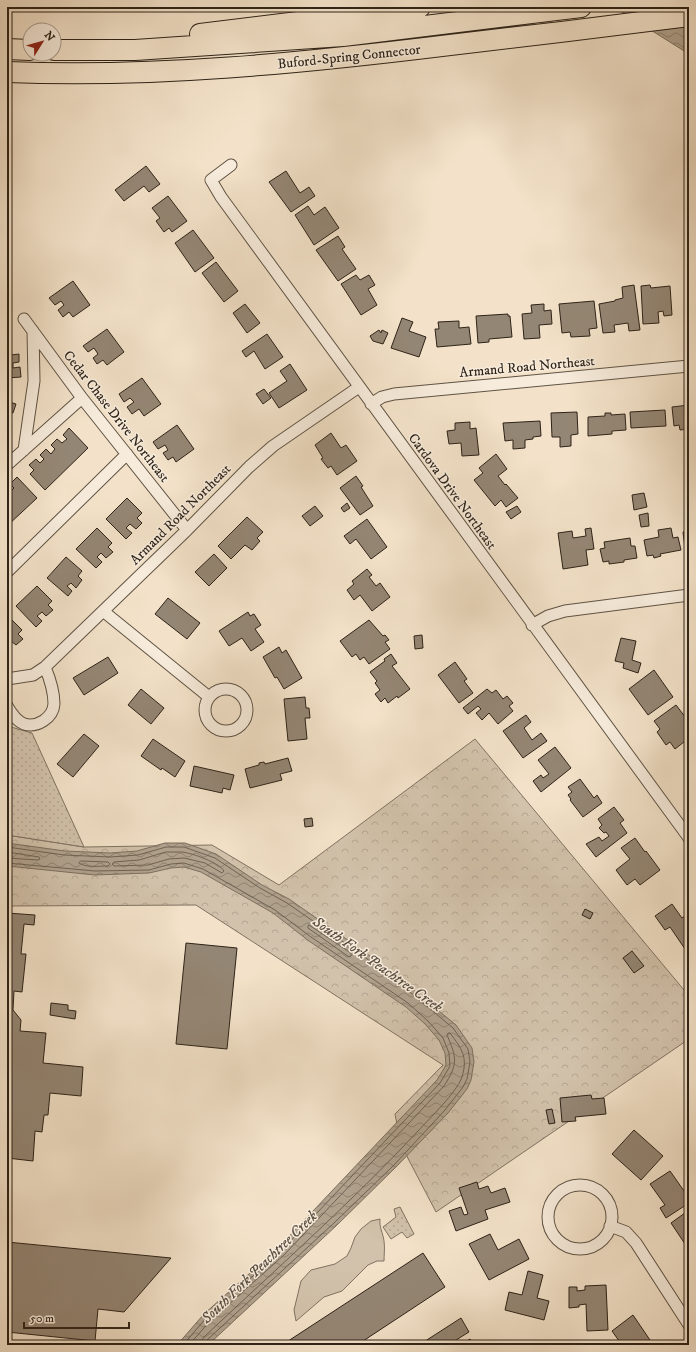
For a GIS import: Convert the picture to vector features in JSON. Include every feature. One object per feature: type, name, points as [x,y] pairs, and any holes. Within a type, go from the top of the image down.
[{"type":"highway","points":[[62,47],[205,33],[420,7]]},
{"type":"highway","name":"Buford-Spring Connector","points":[[62,48],[135,50],[343,36],[580,7]]},
{"type":"highway","name":"Buford-Spring Connector","points":[[7,72],[56,74],[124,73],[234,68],[342,58],[689,16]]},
{"type":"highway","points":[[7,49],[22,50]]},
{"type":"street","name":"Cardova Drive Northeast","points":[[231,165],[211,180],[221,197],[532,625],[687,831]]},
{"type":"street","name":"Cedar Chase Drive Northeast","points":[[24,319],[82,398],[187,530]]},
{"type":"street","points":[[24,450],[34,381],[33,331]]},
{"type":"street","name":"Armand Road Northeast","points":[[371,404],[382,397],[394,394],[689,366]]},
{"type":"street","name":"Armand Road Northeast","points":[[7,679],[33,675],[45,667],[187,530],[249,467],[273,446],[359,387]]},
{"type":"street","points":[[7,465],[82,398]]},
{"type":"street","points":[[7,572],[127,454]]},
{"type":"street","points":[[532,625],[548,616],[565,611],[689,595]]},
{"type":"street","points":[[103,611],[209,697]]},
{"type":"street","points":[[7,706],[14,717],[23,723],[33,725],[40,723],[49,717],[54,706],[53,689],[45,667]]},
{"type":"street","points":[[577,1186],[592,1188],[600,1193],[611,1210],[610,1226],[607,1234],[594,1246],[584,1249],[567,1247],[552,1234],[548,1218],[550,1206],[560,1192],[569,1187],[577,1186]]},
{"type":"street","points":[[610,1226],[626,1232],[636,1244],[689,1325]]},
{"type":"green space","points":[[7,723],[11,727],[32,733],[84,847],[7,835]]},
{"type":"green space","points":[[475,739],[689,996],[689,1039],[436,1212],[401,1145],[395,1114],[443,1065],[196,905],[7,906],[7,835],[84,847],[212,845],[279,885]]},
{"type":"green space","points":[[400,1207],[414,1234],[407,1238],[402,1232],[391,1239],[383,1227],[396,1217],[394,1209]]},
{"type":"green space","points":[[380,1219],[380,1225],[384,1238],[384,1261],[377,1261],[368,1265],[342,1291],[324,1297],[296,1321],[294,1310],[301,1281],[311,1270],[335,1264],[347,1256],[355,1237],[361,1229],[371,1221]]},
{"type":"water","points":[[614,7],[680,7],[689,12],[689,54]]},
{"type":"water","name":"South Fork Peachtree Creek","points":[[7,843],[65,851],[110,853],[137,851],[165,843],[185,843],[216,854],[262,885],[289,899],[395,975],[456,1025],[472,1048],[474,1062],[471,1080],[467,1089],[448,1113],[336,1226],[208,1345],[177,1345],[204,1314],[277,1249],[437,1080],[446,1065],[445,1053],[439,1040],[425,1024],[406,1007],[309,941],[273,913],[201,872],[184,867],[171,868],[149,873],[95,875],[7,866]]},
{"type":"building","points":[[146,166],[160,184],[149,192],[144,186],[124,201],[115,190]]},
{"type":"building","points":[[286,171],[300,193],[309,187],[315,196],[291,212],[269,182]]},
{"type":"building","points":[[168,196],[187,221],[172,232],[169,228],[164,232],[156,221],[160,218],[152,208]]},
{"type":"building","points":[[308,206],[314,215],[325,207],[339,228],[314,245],[295,215]]},
{"type":"building","points":[[193,230],[214,258],[195,272],[175,243]]},
{"type":"building","points":[[338,236],[345,247],[342,249],[356,269],[338,281],[316,250]]},
{"type":"building","points":[[216,262],[238,291],[224,302],[202,273]]},
{"type":"building","points":[[356,275],[360,280],[369,275],[375,285],[368,289],[377,305],[361,315],[341,284]]},
{"type":"building","points":[[73,281],[90,305],[73,317],[69,312],[63,317],[58,310],[64,305],[61,301],[55,305],[49,298]]},
{"type":"building","points":[[634,285],[640,330],[629,331],[628,323],[614,325],[615,332],[603,333],[599,304],[623,298],[622,287]]},
{"type":"building","points":[[650,285],[651,288],[670,286],[672,315],[664,316],[663,311],[658,312],[659,323],[643,324],[641,286]]},
{"type":"building","points":[[594,301],[597,328],[589,329],[590,336],[571,337],[570,332],[562,333],[559,304]]},
{"type":"building","points":[[685,301],[689,301],[689,320],[687,320]]},
{"type":"building","points":[[245,304],[260,323],[247,333],[233,313]]},
{"type":"building","points":[[544,304],[544,311],[551,310],[552,324],[539,325],[540,338],[524,339],[522,314],[532,313],[531,305]]},
{"type":"building","points":[[508,314],[508,316],[510,316],[512,337],[489,339],[489,342],[478,343],[476,316]]},
{"type":"building","points":[[402,318],[413,322],[409,331],[426,337],[419,357],[391,348]]},
{"type":"building","points":[[459,321],[459,328],[469,327],[471,344],[437,347],[435,329],[439,329],[438,322]]},
{"type":"building","points":[[107,329],[124,352],[107,365],[103,360],[97,364],[93,358],[98,354],[94,348],[88,352],[83,346]]},
{"type":"building","points":[[379,330],[381,333],[382,330],[388,333],[383,344],[373,341],[370,336]]},
{"type":"building","points":[[267,334],[283,357],[265,369],[254,351],[246,357],[242,351]]},
{"type":"building","points":[[7,348],[11,348],[11,355],[19,354],[19,362],[13,363],[13,368],[20,367],[21,377],[7,378]]},
{"type":"building","points":[[290,364],[307,390],[279,408],[269,393],[287,381],[280,371]]},
{"type":"building","points":[[142,378],[161,404],[144,416],[139,409],[132,414],[127,407],[134,402],[130,398],[124,402],[119,394]]},
{"type":"building","points":[[264,389],[271,398],[263,404],[256,394]]},
{"type":"building","points":[[7,396],[11,397],[9,402],[16,404],[13,413],[7,411]]},
{"type":"building","points":[[689,405],[689,429],[680,430],[679,425],[674,426],[672,407]]},
{"type":"building","points":[[665,410],[666,426],[631,428],[630,412]]},
{"type":"building","points":[[577,412],[578,434],[571,435],[571,446],[560,447],[560,437],[552,437],[551,413]]},
{"type":"building","points":[[605,413],[611,413],[611,415],[625,414],[626,430],[612,431],[612,434],[588,436],[588,417],[605,416]]},
{"type":"building","points":[[540,421],[541,436],[525,440],[525,448],[513,449],[513,440],[505,441],[503,423]]},
{"type":"building","points":[[470,422],[470,429],[476,428],[479,455],[462,456],[461,443],[449,444],[447,431],[455,430],[455,423]]},
{"type":"building","points":[[177,425],[194,449],[176,462],[173,457],[168,460],[163,453],[168,450],[165,445],[158,449],[153,442]]},
{"type":"building","points":[[69,428],[88,448],[45,490],[30,474],[34,470],[29,465],[36,459],[40,463],[44,459],[40,455],[46,449],[51,454],[55,449],[51,445],[57,439],[62,443],[67,439],[63,435]]},
{"type":"building","points":[[331,433],[341,448],[346,445],[357,461],[337,475],[331,466],[328,468],[321,459],[323,458],[315,445]]},
{"type":"building","points":[[496,454],[507,469],[498,476],[518,498],[506,507],[501,500],[495,506],[474,480],[483,473],[479,468]]},
{"type":"building","points":[[356,476],[373,506],[360,515],[340,488]]},
{"type":"building","points":[[17,477],[37,498],[7,526],[7,489],[10,492],[14,488],[10,484]]},
{"type":"building","points":[[644,493],[647,507],[634,510],[632,495]]},
{"type":"building","points":[[127,498],[142,513],[137,518],[142,523],[136,529],[130,524],[126,528],[132,533],[126,539],[106,519]]},
{"type":"building","points":[[347,503],[350,508],[344,512],[341,508]]},
{"type":"building","points":[[315,506],[323,516],[310,526],[302,516]]},
{"type":"building","points":[[517,506],[521,512],[511,519],[506,512]]},
{"type":"building","points":[[648,513],[649,526],[641,527],[639,515]]},
{"type":"building","points":[[247,517],[263,532],[257,538],[260,541],[252,550],[245,545],[231,559],[218,546]]},
{"type":"building","points":[[367,519],[387,547],[371,559],[356,539],[350,544],[344,536]]},
{"type":"building","points":[[97,528],[112,543],[108,547],[113,552],[106,558],[101,553],[97,557],[102,562],[96,568],[76,549]]},
{"type":"building","points":[[591,528],[594,549],[586,550],[588,565],[563,569],[558,533],[572,531],[573,538],[586,536],[585,529]]},
{"type":"building","points":[[671,528],[673,538],[678,537],[681,550],[660,554],[661,556],[654,558],[653,555],[647,556],[644,540],[659,537],[658,530]]},
{"type":"building","points":[[689,531],[689,547],[685,548],[683,532]]},
{"type":"building","points":[[630,538],[631,546],[635,546],[637,558],[609,564],[609,561],[603,562],[600,549],[605,548],[604,542]]},
{"type":"building","points":[[214,554],[227,568],[209,586],[195,572]]},
{"type":"building","points":[[66,557],[82,571],[78,576],[82,580],[76,588],[71,583],[67,586],[72,591],[68,596],[47,578]]},
{"type":"building","points":[[367,569],[372,575],[369,577],[376,586],[380,583],[390,597],[372,611],[360,595],[354,600],[347,590],[354,584],[352,581]]},
{"type":"building","points":[[37,586],[52,601],[48,605],[53,610],[46,616],[42,612],[37,616],[42,621],[36,627],[16,606]]},
{"type":"building","points":[[168,598],[200,623],[187,639],[155,614]]},
{"type":"building","points":[[248,612],[250,616],[254,614],[261,625],[255,629],[264,642],[251,651],[242,638],[229,646],[219,631]]},
{"type":"building","points":[[7,615],[22,630],[18,634],[23,639],[16,645],[11,641],[7,644]]},
{"type":"building","points":[[369,620],[383,636],[385,635],[389,640],[385,642],[390,649],[369,664],[364,657],[360,660],[356,654],[352,657],[340,641]]},
{"type":"building","points":[[422,635],[423,648],[415,649],[414,636]]},
{"type":"building","points":[[621,638],[636,641],[632,660],[641,663],[638,673],[623,668],[624,663],[615,661]]},
{"type":"building","points":[[7,644],[12,649],[7,655]]},
{"type":"building","points":[[279,647],[282,653],[286,650],[302,678],[284,689],[277,677],[275,678],[263,657]]},
{"type":"building","points":[[391,654],[397,663],[392,666],[410,689],[388,703],[385,698],[381,702],[375,694],[380,690],[375,683],[377,681],[370,672],[385,661],[384,659]]},
{"type":"building","points":[[108,657],[118,673],[84,695],[73,678]]},
{"type":"building","points":[[455,662],[467,679],[464,681],[473,693],[459,703],[438,675]]},
{"type":"building","points":[[654,670],[673,697],[648,715],[629,689]]},
{"type":"building","points":[[141,689],[164,708],[151,724],[128,705]]},
{"type":"building","points":[[487,689],[492,693],[496,690],[503,699],[507,696],[513,703],[509,706],[513,711],[498,724],[489,713],[482,720],[476,713],[481,709],[478,706],[468,714],[463,708]]},
{"type":"building","points":[[305,697],[306,708],[309,708],[310,718],[305,718],[307,739],[288,741],[284,699]]},
{"type":"building","points":[[676,705],[689,722],[689,724],[684,728],[689,735],[689,738],[675,749],[670,742],[666,745],[657,732],[660,729],[654,721]]},
{"type":"building","points":[[526,715],[531,722],[524,728],[532,740],[541,733],[547,741],[523,758],[503,731]]},
{"type":"building","points":[[84,734],[99,746],[73,777],[57,764]]},
{"type":"building","points":[[153,739],[185,761],[175,777],[162,768],[161,770],[141,756]]},
{"type":"building","points":[[555,747],[571,768],[541,792],[533,781],[541,775],[543,778],[549,774],[538,760]]},
{"type":"building","points":[[288,758],[292,771],[280,774],[282,780],[250,788],[245,769],[259,765],[259,763],[264,762],[265,764]]},
{"type":"building","points":[[194,766],[234,775],[230,790],[223,788],[222,793],[190,786]]},
{"type":"building","points":[[580,779],[594,798],[597,795],[602,803],[583,817],[568,795],[572,792],[568,787]]},
{"type":"building","points":[[614,807],[624,820],[620,823],[627,833],[596,857],[586,844],[599,837],[602,841],[609,836],[606,832],[604,833],[599,828],[602,825],[598,819]]},
{"type":"building","points":[[312,818],[313,826],[305,827],[304,819]]},
{"type":"building","points":[[635,838],[660,870],[640,885],[635,879],[627,885],[616,870],[630,859],[621,848]]},
{"type":"building","points":[[672,904],[682,918],[689,913],[689,946],[685,949],[670,927],[665,930],[655,916]]},
{"type":"building","points":[[585,909],[593,913],[590,919],[582,915]]},
{"type":"building","points":[[7,913],[35,915],[34,925],[24,924],[21,954],[26,954],[22,992],[14,991],[13,1010],[21,1020],[20,1031],[46,1033],[43,1063],[83,1067],[81,1096],[50,1093],[48,1115],[44,1115],[42,1132],[35,1131],[33,1161],[7,1158]]},
{"type":"building","points":[[186,943],[237,948],[227,1049],[176,1044]]},
{"type":"building","points":[[632,951],[644,966],[634,973],[623,958]]},
{"type":"building","points":[[51,1003],[68,1005],[68,1010],[76,1011],[75,1019],[50,1015]]},
{"type":"building","points":[[591,1095],[592,1099],[604,1098],[606,1114],[575,1117],[576,1121],[562,1122],[560,1098]]},
{"type":"building","points":[[552,1109],[555,1123],[549,1124],[546,1110]]},
{"type":"building","points":[[634,1130],[663,1156],[641,1180],[612,1154]]},
{"type":"building","points":[[670,1171],[689,1198],[689,1203],[666,1218],[660,1208],[665,1205],[650,1184]]},
{"type":"building","points":[[477,1182],[479,1189],[488,1186],[491,1193],[505,1188],[510,1202],[485,1210],[488,1219],[456,1231],[449,1211],[461,1207],[464,1215],[468,1214],[459,1188]]},
{"type":"building","points":[[689,1210],[689,1250],[671,1223]]},
{"type":"building","points":[[490,1234],[498,1250],[519,1239],[529,1259],[489,1280],[469,1244]]},
{"type":"building","points":[[7,1242],[171,1258],[124,1312],[98,1309],[95,1341],[7,1332]]},
{"type":"building","points":[[423,1253],[445,1287],[357,1345],[282,1345]]},
{"type":"building","points":[[528,1271],[543,1275],[537,1298],[549,1301],[544,1320],[505,1310],[509,1292],[522,1295]]},
{"type":"building","points":[[606,1285],[608,1330],[587,1331],[586,1304],[579,1305],[579,1307],[569,1308],[569,1287],[577,1287],[577,1291],[585,1290],[585,1286]]},
{"type":"building","points":[[633,1315],[654,1345],[622,1345],[612,1331]]},
{"type":"building","points":[[461,1318],[469,1332],[448,1345],[419,1345]]},
{"type":"building","points":[[470,1339],[474,1345],[461,1345]]}]
